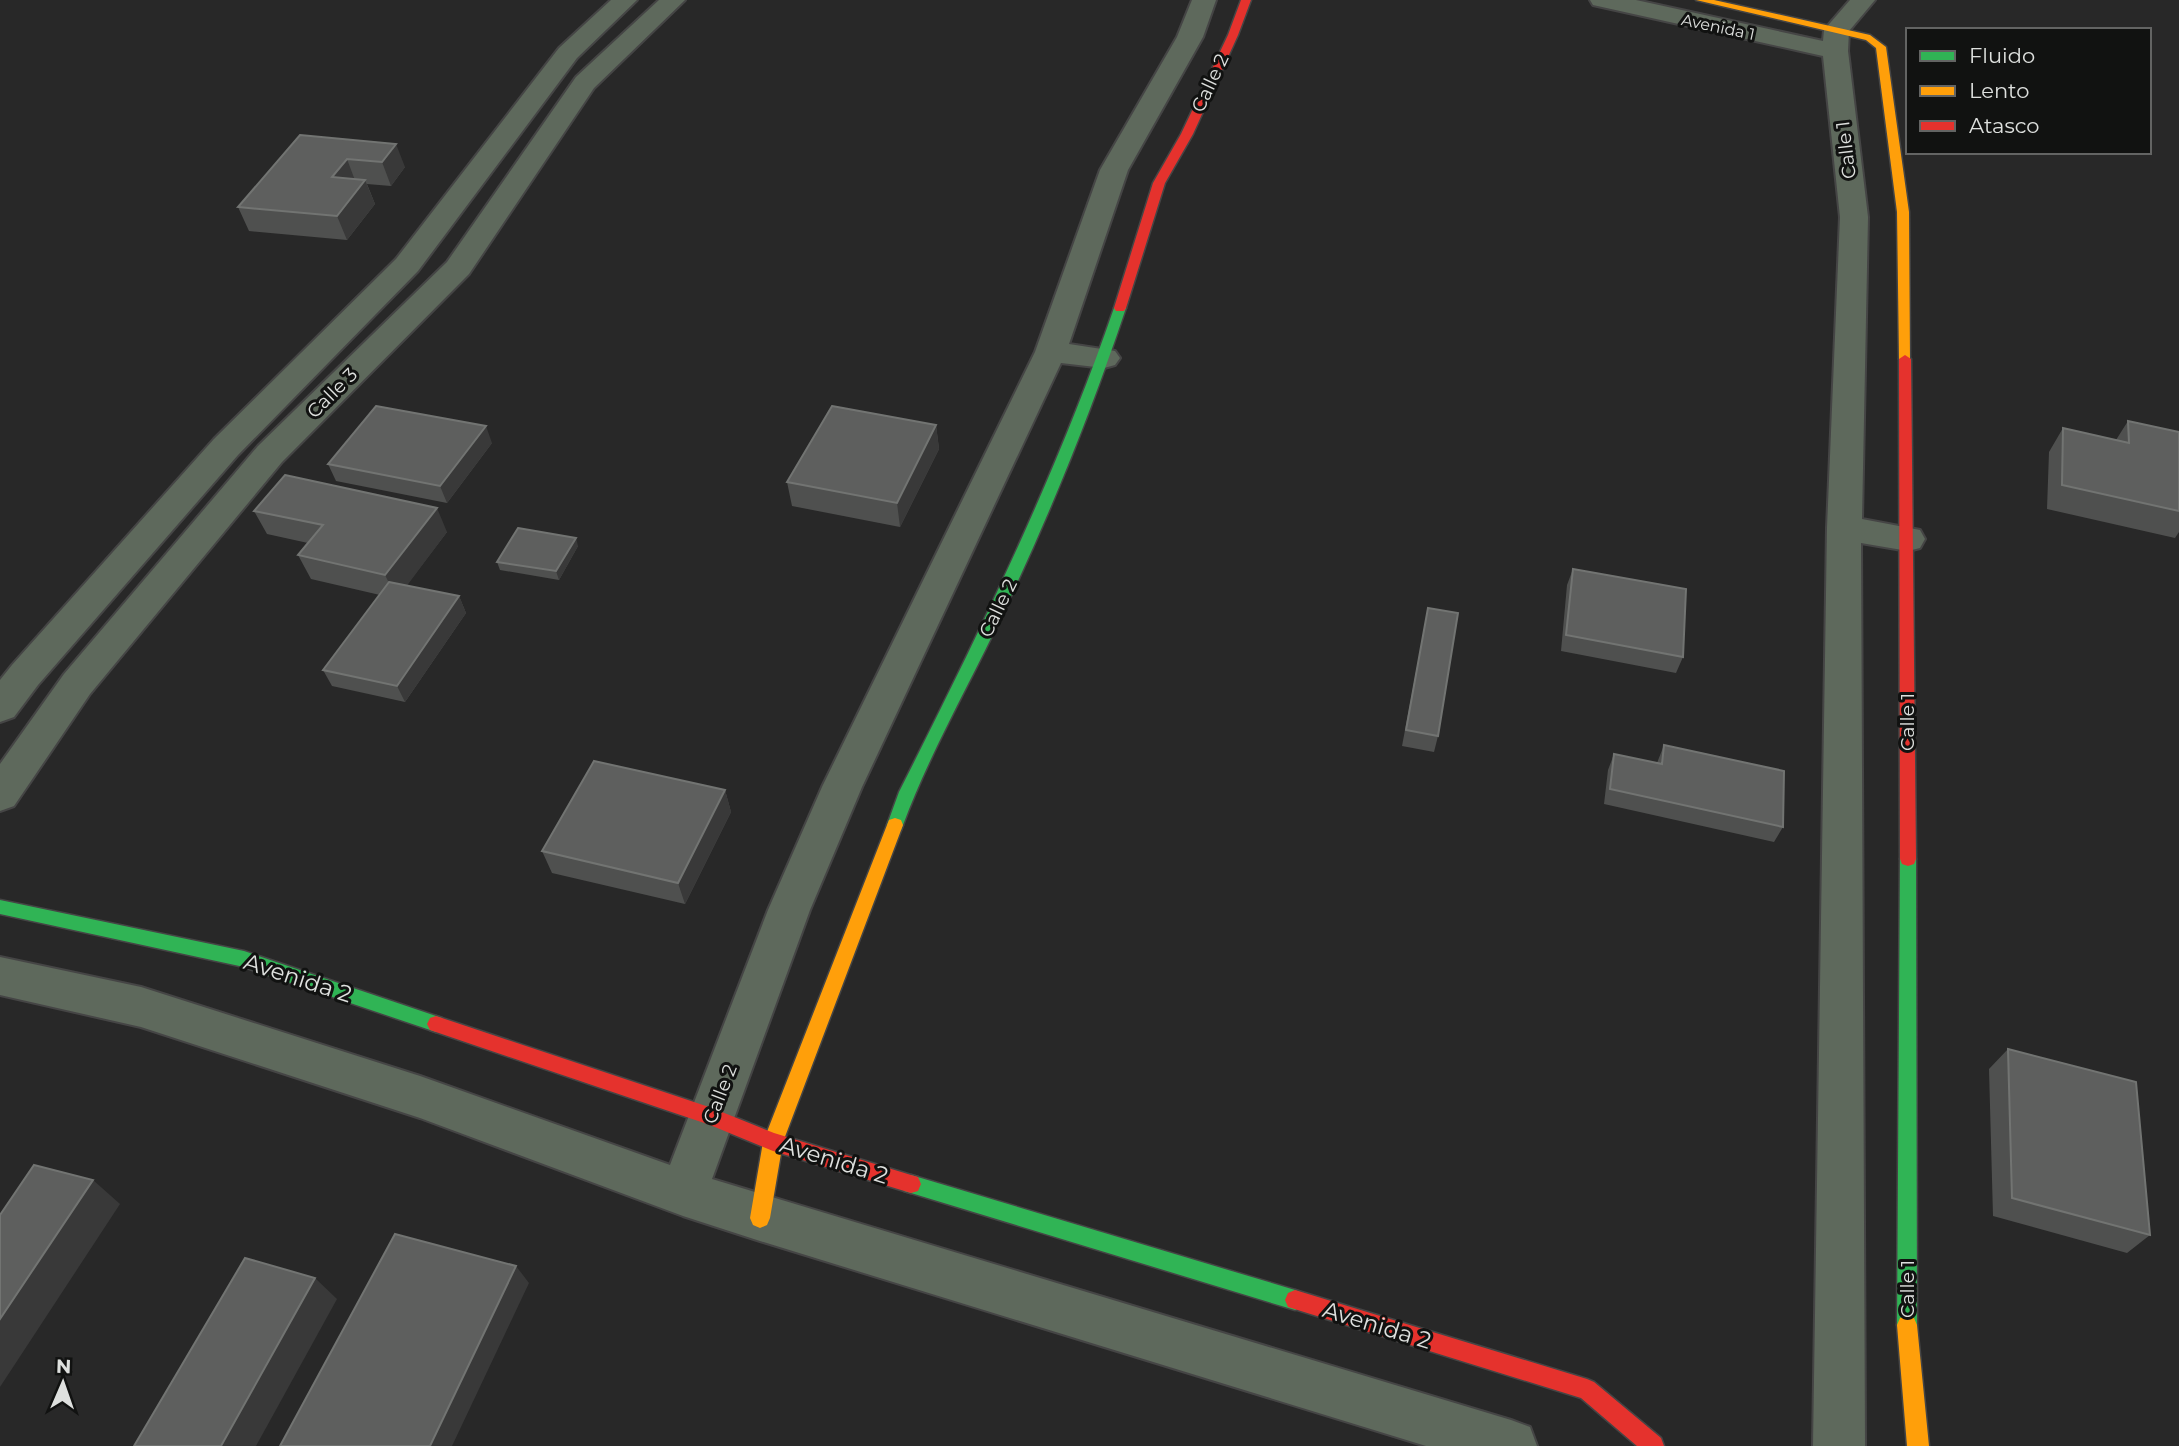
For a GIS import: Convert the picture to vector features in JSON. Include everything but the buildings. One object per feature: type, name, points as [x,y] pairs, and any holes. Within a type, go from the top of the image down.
[{"type":"street","name":"Calle 3","points":[[0,707],[25,675],[226,447],[407,264],[568,52],[625,0]]},
{"type":"street","name":"Calle 3","points":[[0,795],[77,684],[252,475],[458,268],[585,83],[673,0]]},
{"type":"street","name":"Calle 2","points":[[683,1194],[789,911],[842,788],[1051,352],[1114,170],[1190,37],[1204,0]]},
{"type":"street","name":"Calle 2","points":[[760,1219],[773,1142],[908,792],[1018,569],[1104,358],[1159,183],[1204,97],[1246,0]]},
{"type":"street","name":"Avenida 1","points":[[1602,0],[1836,40]]},
{"type":"street","name":"Avenida 1","points":[[1701,0],[1836,40]]},
{"type":"street","points":[[1836,40],[1863,0]]},
{"type":"street","name":"Calle 1","points":[[1839,1446],[1843,528],[1854,217],[1836,40],[1870,38],[1881,47],[1902,198],[1908,539],[1907,1340],[1918,1446]]},
{"type":"street","points":[[462,193],[506,196]]},
{"type":"street","points":[[1051,352],[1104,358]]},
{"type":"street","points":[[1843,528],[1908,539]]},
{"type":"street","name":"Avenida 2","points":[[0,907],[244,959],[712,1117],[773,1142],[1587,1389],[1653,1446]]},
{"type":"street","points":[[0,976],[154,1011],[420,1097],[683,1194],[760,1219],[1511,1446]]},
{"type":"traffic: fast","points":[[895,825],[907,792],[995,614],[1050,493],[1099,371],[1120,308]]},
{"type":"traffic: fast","points":[[1907,1325],[1908,859]]},
{"type":"traffic: fast","points":[[0,907],[244,959],[436,1024]]},
{"type":"traffic: fast","points":[[911,1184],[1295,1300]]},
{"type":"traffic: slow","points":[[1701,0],[1870,38],[1881,47],[1903,212],[1905,359]]},
{"type":"traffic: slow","points":[[760,1218],[773,1142],[895,825]]},
{"type":"traffic: slow","points":[[1907,1325],[1918,1446]]},
{"type":"traffic: jam","points":[[1120,308],[1159,183],[1187,134],[1233,35],[1246,0]]},
{"type":"traffic: jam","points":[[1905,359],[1908,859]]},
{"type":"traffic: jam","points":[[436,1024],[712,1117],[773,1142],[911,1184]]},
{"type":"traffic: jam","points":[[1295,1300],[1587,1389],[1653,1446]]}]
